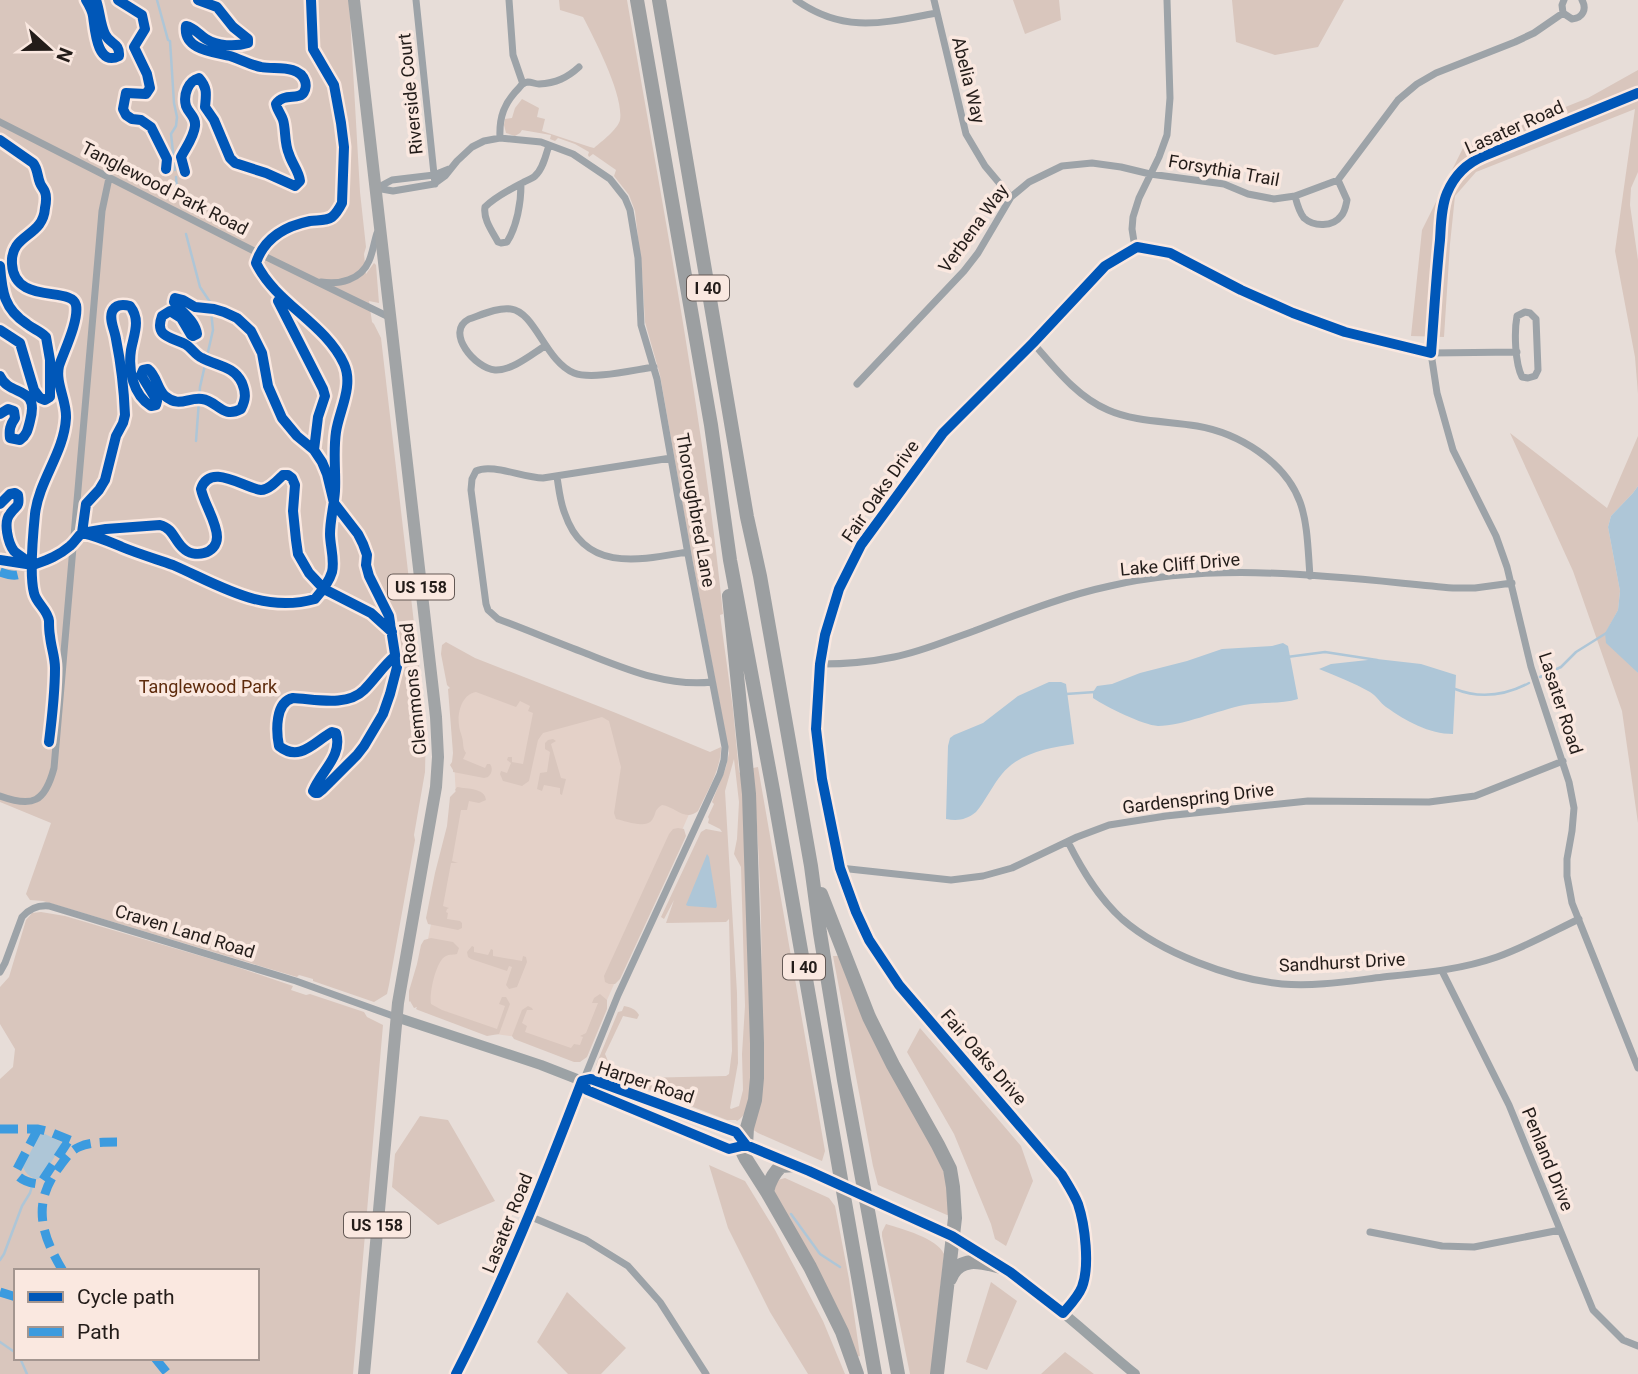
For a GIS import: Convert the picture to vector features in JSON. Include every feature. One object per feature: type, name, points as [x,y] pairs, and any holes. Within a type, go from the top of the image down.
[{"type":"highway","name":"I 40","points":[[637,0],[711,425],[730,560],[875,1374]]},
{"type":"highway","name":"I 40","points":[[659,0],[747,517],[760,576],[811,866],[844,1080],[898,1374]]},
{"type":"highway","points":[[730,560],[728,582],[749,806],[757,1043],[757,1088],[743,1153],[810,1267],[842,1332],[858,1374]]},
{"type":"highway","points":[[811,866],[869,1017],[950,1169],[955,1200],[937,1374]]},
{"type":"highway","points":[[767,1192],[768,1184],[781,1166],[802,1168]]},
{"type":"highway","points":[[948,1283],[953,1270],[961,1264],[983,1262],[1002,1267]]},
{"type":"main road","name":"Clemmons Road","points":[[354,0],[436,716],[438,757],[436,788],[396,1017],[364,1374]]},
{"type":"main road","name":"Harper Road","points":[[396,1017],[582,1081],[591,1079],[736,1132],[746,1145],[952,1236],[1002,1267],[1063,1313],[1135,1374]]},
{"type":"main road","name":"Harper Road","points":[[582,1081],[587,1090],[729,1149],[746,1145]]},
{"type":"street","name":"Riverside Court","points":[[416,0],[435,184]]},
{"type":"street","points":[[509,0],[513,55],[523,84]]},
{"type":"street","points":[[796,0],[820,14],[846,22],[868,24],[936,13]]},
{"type":"street","name":"Abelia Way","points":[[934,0],[966,134],[985,166],[1011,197]]},
{"type":"street","points":[[1167,0],[1170,98],[1167,135],[1133,217],[1135,248],[1170,253],[1241,290],[1345,332],[1431,353],[1517,352]]},
{"type":"street","points":[[1564,0],[1563,13],[1569,18],[1579,17],[1585,8],[1582,0]]},
{"type":"street","points":[[1295,196],[1301,214],[1308,221],[1322,225],[1332,223],[1341,216],[1347,200],[1338,180],[1398,100],[1436,73],[1525,37],[1563,13]]},
{"type":"street","points":[[500,138],[500,120],[504,107],[523,84],[555,82],[579,67]]},
{"type":"street","name":"Lasater Road","points":[[1638,93],[1484,156],[1469,164],[1455,178],[1444,200],[1431,353],[1437,393],[1453,450],[1496,536],[1512,583],[1531,667],[1569,782],[1574,808],[1567,859],[1572,903],[1638,1068]]},
{"type":"street","name":"Tanglewood Park Road","points":[[0,122],[312,281],[391,318]]},
{"type":"street","name":"Thoroughbred Lane","points":[[376,188],[392,180],[434,175],[450,169],[472,147],[500,138],[541,142],[573,154],[610,179],[625,198],[630,210],[638,258],[640,325],[654,368],[725,747],[723,766],[618,995],[582,1081]]},
{"type":"street","points":[[521,184],[519,209],[511,235],[507,242],[498,242],[486,219],[485,207],[494,199],[521,184],[534,178],[549,145]]},
{"type":"street","name":"Verbena Way","points":[[858,384],[964,271],[978,253],[1011,197],[1029,182],[1062,166],[1092,163],[1150,174]]},
{"type":"street","points":[[376,188],[393,191],[427,187],[435,184],[450,169]]},
{"type":"street","name":"Forsythia Trail","points":[[1150,174],[1224,184],[1248,194],[1274,199],[1295,196],[1338,180]]},
{"type":"street","points":[[0,796],[19,802],[35,800],[47,790],[54,768],[102,211],[109,178]]},
{"type":"street","points":[[312,281],[340,283],[357,275],[369,261],[380,226]]},
{"type":"street","name":"Fair Oaks Drive","points":[[1063,1313],[1080,1293],[1085,1273],[1083,1226],[1073,1191],[891,974],[869,940],[856,912],[840,867],[822,779],[816,729],[820,664],[825,635],[839,589],[861,545],[943,433],[1105,266],[1135,248]]},
{"type":"street","points":[[545,346],[509,367],[496,370],[479,364],[474,359],[459,333],[464,321],[512,309],[527,318],[545,346],[563,367],[574,373],[597,375],[654,368]]},
{"type":"street","points":[[1530,313],[1536,319],[1538,370],[1535,376],[1522,377],[1517,352],[1517,316],[1530,313]]},
{"type":"street","points":[[1033,343],[1082,395],[1103,407],[1118,414],[1200,426],[1226,434],[1270,461],[1289,481],[1300,502],[1310,576]]},
{"type":"street","points":[[671,458],[557,477],[529,478],[486,467],[476,471],[473,474],[471,490],[485,597],[488,610],[498,619],[624,668],[677,683],[712,682]]},
{"type":"street","points":[[557,477],[567,521],[581,541],[596,551],[613,559],[623,560],[643,560],[687,552]]},
{"type":"street","name":"Lake Cliff Drive","points":[[820,664],[895,657],[1057,600],[1118,584],[1163,577],[1262,573],[1475,588],[1512,583]]},
{"type":"street","name":"Gardenspring Drive","points":[[840,867],[951,880],[983,876],[1012,868],[1109,825],[1166,816],[1308,802],[1429,802],[1475,796],[1563,761]]},
{"type":"street","name":"Sandhurst Drive","points":[[1068,842],[1094,887],[1133,928],[1179,955],[1228,973],[1276,983],[1303,984],[1442,971],[1520,948],[1579,919]]},
{"type":"street","name":"Craven Land Road","points":[[0,972],[22,917],[36,907],[49,906],[296,981],[396,1017]]},
{"type":"street","name":"Penland Drive","points":[[1442,971],[1510,1105],[1593,1310],[1623,1340],[1638,1346]]},
{"type":"street","name":"Lasater Road","points":[[456,1374],[491,1306],[582,1081]]},
{"type":"street","points":[[529,1216],[586,1240],[628,1266],[660,1302],[706,1374]]},
{"type":"street","points":[[1370,1232],[1442,1246],[1474,1247],[1560,1230]]},
{"type":"shaded area","points":[[462,687],[599,714],[610,719],[690,812],[581,1059],[518,1037],[488,1033],[416,1000],[456,797],[450,688]]},
{"type":"green space","name":"Tanglewood Park","points":[[0,0],[349,0],[366,274],[374,263],[379,303],[369,301],[372,322],[381,338],[426,727],[425,772],[389,985],[387,994],[374,1002],[313,979],[299,975],[297,977],[43,901],[30,900],[26,894],[51,823],[0,802]]},
{"type":"green space","points":[[559,0],[627,0],[693,383],[714,537],[723,614],[720,615],[739,772],[742,775],[752,1066],[749,1104],[737,1121],[727,1120],[599,1071],[596,1065],[618,1012],[622,1011],[624,1006],[639,1015],[637,1019],[623,1016],[605,1054],[610,1066],[640,1078],[729,1074],[732,1051],[729,919],[726,922],[666,923],[674,900],[664,919],[661,917],[701,832],[706,829],[722,832],[708,823],[708,817],[729,753],[660,375],[645,322],[635,211],[629,195],[614,176],[616,170],[593,154],[589,157],[589,152],[558,138],[555,141],[550,139],[551,135],[522,130],[515,136],[506,133],[504,125],[505,119],[512,118],[522,99],[539,108],[537,117],[545,119],[542,131],[590,147],[594,148],[619,124],[618,97],[583,17],[560,10]],"holes":[[[734,759],[739,802],[734,854],[741,867],[745,1006],[743,1090],[739,1106],[731,1109],[738,1063],[737,993],[725,791]]]},
{"type":"green space","points":[[1013,0],[1059,0],[1061,20],[1025,34]]},
{"type":"green space","points":[[1232,0],[1344,0],[1318,47],[1275,55],[1236,42]]},
{"type":"green space","points":[[1638,70],[1638,172],[1631,188],[1630,205],[1638,260],[1638,394],[1635,357],[1615,251],[1635,109],[1476,172],[1455,196],[1444,337],[1411,336],[1422,230],[1463,148],[1588,98]]},
{"type":"green space","points":[[1510,433],[1607,508],[1638,436],[1638,486],[1611,516],[1608,527],[1620,591],[1618,610],[1605,634],[1638,673],[1638,823],[1622,711],[1573,571]]},
{"type":"green space","points":[[446,642],[475,658],[710,752],[721,747],[716,772],[698,811],[689,815],[662,805],[649,823],[635,824],[616,819],[614,813],[621,767],[609,721],[602,717],[543,733],[538,740],[529,781],[522,786],[503,781],[500,774],[501,771],[507,773],[511,763],[507,760],[508,757],[512,757],[512,762],[523,764],[533,713],[528,711],[530,706],[520,701],[516,707],[476,692],[467,696],[460,710],[459,726],[466,753],[463,759],[485,768],[490,764],[491,773],[484,778],[453,772],[450,765],[453,753],[450,688],[447,685],[441,654],[442,645]]},
{"type":"green space","points":[[553,739],[556,741],[551,744],[561,778],[566,779],[562,795],[560,788],[544,785],[542,791],[537,789],[540,773],[547,772],[550,752],[545,749],[545,743]]},
{"type":"green space","points":[[758,767],[825,1151],[822,1161],[752,1129],[761,985],[760,892],[753,768]]},
{"type":"green space","points":[[457,787],[479,791],[486,800],[479,803],[469,801],[467,810],[461,810],[452,861],[458,863],[451,863],[443,906],[449,908],[446,912],[447,919],[462,923],[462,928],[458,930],[428,924],[426,918],[447,826],[450,797]]},
{"type":"green space","points":[[678,828],[684,829],[686,836],[620,979],[615,984],[609,984],[605,982],[604,976],[669,834]]},
{"type":"green space","points":[[41,912],[65,916],[293,986],[291,990],[364,1012],[367,1017],[383,1025],[353,1374],[0,1374],[0,1079],[13,1067],[15,1049],[0,1024],[0,987],[9,977],[26,920],[32,913]]},
{"type":"green space","points":[[431,938],[453,942],[459,948],[457,954],[442,959],[436,970],[431,1004],[497,1029],[505,1006],[499,1004],[502,997],[506,997],[510,1004],[499,1034],[487,1036],[418,1010],[409,1002],[409,991],[421,945],[424,940]]},
{"type":"green space","points":[[472,946],[474,952],[488,955],[491,949],[493,956],[522,961],[523,956],[526,957],[527,962],[517,987],[509,989],[506,985],[512,967],[509,966],[507,971],[471,959],[467,952]]},
{"type":"green space","points":[[833,956],[839,956],[934,1148],[946,1178],[950,1215],[878,1185]]},
{"type":"green space","points":[[600,994],[607,1000],[607,1009],[587,1057],[580,1062],[574,1062],[512,1036],[522,1010],[528,1006],[533,1010],[527,1010],[522,1023],[527,1026],[525,1032],[571,1048],[574,1044],[580,1045],[583,1037],[580,1036],[586,1033],[598,1003],[592,1003]]},
{"type":"green space","points":[[920,1028],[1021,1146],[1033,1181],[1006,1246],[995,1239],[954,1134],[907,1052]]},
{"type":"green space","points":[[420,1116],[448,1120],[495,1201],[438,1225],[392,1187],[395,1154]]},
{"type":"green space","points":[[709,1165],[745,1181],[775,1230],[823,1321],[845,1374],[808,1374],[770,1312],[728,1228]]},
{"type":"green space","points":[[785,1178],[829,1198],[835,1206],[860,1356],[856,1357],[774,1193],[778,1180]]},
{"type":"green space","points":[[886,1224],[927,1239],[944,1254],[931,1374],[910,1374],[882,1236]]},
{"type":"green space","points":[[991,1282],[1017,1301],[987,1370],[966,1362]]},
{"type":"green space","points":[[567,1292],[626,1348],[601,1374],[568,1374],[537,1342]]},
{"type":"green space","points":[[1065,1352],[1094,1374],[1041,1374]]},
{"type":"water","points":[[1638,486],[1638,673],[1606,643],[1605,633],[1618,610],[1620,591],[1608,527],[1611,516]]},
{"type":"water","points":[[1283,643],[1288,646],[1298,699],[1244,705],[1158,726],[1125,715],[1093,698],[1097,686],[1112,684],[1222,649]]},
{"type":"water","points":[[1377,659],[1421,664],[1456,675],[1453,734],[1418,726],[1386,707],[1370,692],[1319,669],[1331,664]]},
{"type":"water","points":[[1049,682],[1066,684],[1074,744],[1025,756],[1002,774],[976,812],[962,819],[946,819],[950,738],[983,723],[1018,696]]},
{"type":"water","points":[[707,854],[717,906],[688,906],[686,905]]},
{"type":"water","points":[[45,1134],[61,1142],[61,1146],[43,1176],[38,1179],[25,1172],[23,1167],[39,1135]]},
{"type":"waterway","points":[[157,0],[170,41],[177,117],[171,134],[175,170]]},
{"type":"waterway","points":[[176,177],[177,191]]},
{"type":"waterway","points":[[186,234],[200,287],[210,302],[213,330],[200,387],[196,441]]},
{"type":"waterway","points":[[1540,677],[1561,667],[1576,652],[1608,632]]},
{"type":"waterway","points":[[1287,657],[1325,652],[1377,660]]},
{"type":"waterway","points":[[1455,689],[1483,695],[1511,690],[1529,683]]},
{"type":"waterway","points":[[1066,694],[1095,692]]},
{"type":"waterway","points":[[0,1260],[35,1176]]},
{"type":"waterway","points":[[791,1214],[820,1254],[840,1267]]},
{"type":"waterway","points":[[0,1342],[14,1352]]},
{"type":"waterway","points":[[21,1360],[27,1374]]},
{"type":"marked path","points":[[0,572],[15,575],[34,565]]},
{"type":"marked path","points":[[0,1129],[38,1129],[77,1143]]},
{"type":"marked path","points":[[38,1129],[17,1169],[17,1175],[27,1181],[38,1184],[42,1181],[69,1140]]},
{"type":"marked path","points":[[62,1269],[49,1244],[42,1218],[45,1192],[51,1179],[73,1151],[88,1144],[117,1142]]},
{"type":"marked path","points":[[0,1292],[14,1296]]},
{"type":"marked path","points":[[157,1360],[168,1374]]},
{"type":"cycle path","points":[[86,0],[92,12],[96,38],[102,52],[112,58],[119,56],[118,48],[103,30],[96,0]]},
{"type":"cycle path","points":[[118,0],[142,15],[145,29],[134,47],[147,74],[150,88],[146,94],[126,93],[123,109],[132,119],[141,120],[151,127],[167,159],[166,169]]},
{"type":"cycle path","points":[[185,172],[181,157],[193,134],[195,123],[186,106],[185,97],[189,85],[199,78],[205,88],[205,107],[214,120],[230,158],[235,163],[295,186],[300,181],[287,150],[284,124],[276,104],[283,98],[302,95],[305,81],[292,70],[257,66],[194,45],[186,34],[186,26],[215,43],[248,43],[248,39],[233,27],[217,7],[198,0]]},
{"type":"cycle path","points":[[33,565],[61,553],[82,533],[173,565],[224,589],[259,600],[296,603],[315,599],[329,579],[333,567],[330,534],[335,491],[335,439],[347,390],[347,372],[336,350],[276,290],[256,263],[264,247],[277,234],[301,223],[330,218],[342,203],[344,147],[341,123],[334,85],[313,49],[311,0]]},
{"type":"cycle path","points":[[582,1081],[591,1079],[736,1132],[746,1145],[952,1236],[1010,1272],[1063,1313],[1080,1291],[1086,1268],[1081,1213],[1075,1197],[1062,1175],[899,985],[869,940],[840,868],[822,779],[816,729],[820,664],[825,635],[839,589],[861,545],[943,433],[1105,266],[1137,247],[1170,253],[1241,290],[1293,313],[1345,332],[1431,353],[1442,210],[1447,193],[1457,176],[1472,162],[1484,156],[1638,93]]},
{"type":"cycle path","points":[[0,140],[33,163],[46,196],[43,218],[39,225],[16,246],[12,264],[15,277],[22,285],[32,290],[65,296],[72,299],[76,305],[73,327],[58,372],[66,412],[64,431],[37,502],[32,543],[34,593],[48,617],[55,664],[49,742]]},
{"type":"cycle path","points":[[0,266],[3,292],[9,306],[19,318],[46,337],[50,360],[50,397],[45,400],[40,398],[34,390],[20,343],[0,330]]},
{"type":"cycle path","points":[[392,632],[371,613],[324,589],[309,573],[298,554],[293,511],[295,485],[288,475],[283,475],[264,490],[219,477],[205,481],[201,489],[217,537],[213,547],[204,553],[188,551],[168,529],[160,525],[82,533],[86,504],[105,480],[116,436],[125,415],[121,367],[111,318],[115,307],[127,305],[133,311],[136,322],[130,358],[131,374],[136,389],[151,406],[156,405],[157,401],[141,375],[143,370],[148,369],[162,393],[175,401],[202,399],[225,411],[235,412],[241,409],[245,399],[239,377],[225,367],[200,357],[185,344],[162,332],[162,316],[170,311],[181,318],[191,335],[197,334],[191,321],[174,302],[175,298],[195,307],[224,312],[237,318],[251,331],[262,353],[268,386],[282,418],[297,436],[314,450],[322,462],[334,503],[363,544],[369,576],[389,616],[397,667],[383,714],[364,746],[323,789],[315,793],[313,791],[334,756],[336,733],[332,732],[307,749],[287,751],[279,746],[277,733],[278,718],[283,705],[293,698],[330,701],[349,699],[364,690],[395,656]]},
{"type":"cycle path","points":[[278,301],[325,396],[318,417],[314,450]]},
{"type":"cycle path","points":[[0,376],[5,383],[28,396],[31,401],[27,432],[20,440],[10,438],[14,411],[8,409],[0,414]]},
{"type":"cycle path","points":[[0,504],[10,494],[18,495],[18,504],[7,522],[8,538],[14,551],[33,565],[0,560]]},
{"type":"cycle path","points":[[582,1081],[587,1090],[729,1149],[746,1145]]},
{"type":"cycle path","points":[[456,1374],[507,1266],[582,1081]]}]
